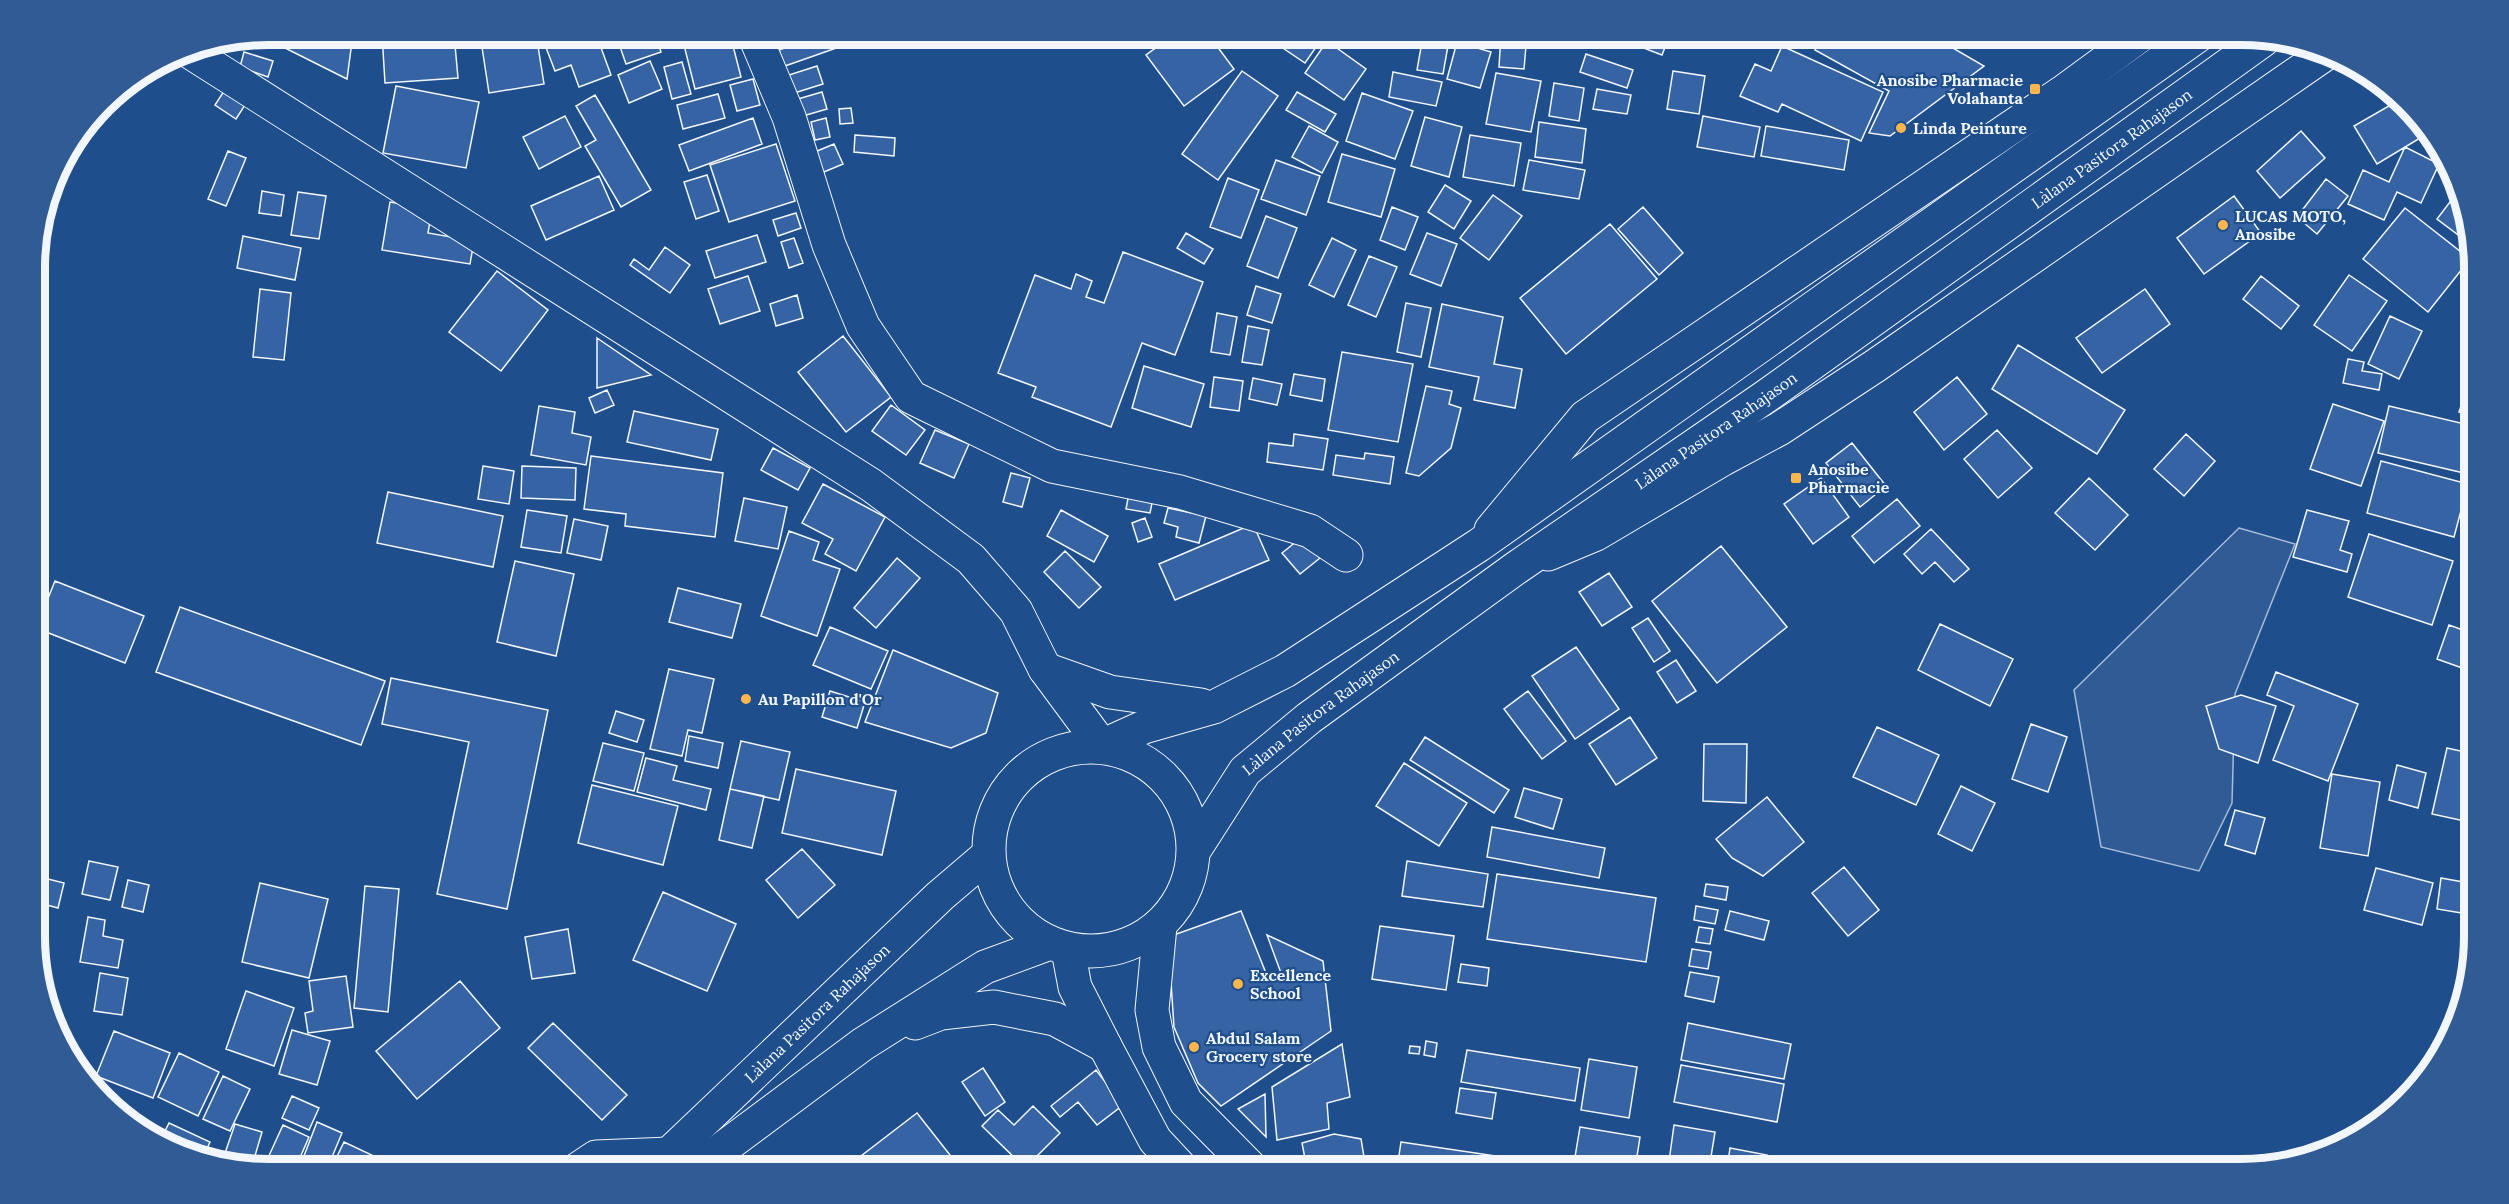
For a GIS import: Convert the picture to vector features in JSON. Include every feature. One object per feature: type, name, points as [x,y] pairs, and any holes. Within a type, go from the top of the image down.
[{"type":"main road","points":[[759,45],[789,117],[829,245],[863,326],[911,397],[1052,466],[1180,492],[1310,531],[1346,555]]},
{"type":"main road","points":[[1479,545],[1585,417],[2063,92],[2127,45]]},
{"type":"main road","points":[[1102,747],[1144,727],[1214,707],[1285,671],[1479,545],[2184,45]]},
{"type":"main road","name":"Làlana Pasitora Rahajason","points":[[1195,849],[1245,771],[1309,718],[1516,568],[1765,397],[2256,45]]},
{"type":"main road","points":[[197,57],[871,485],[970,559],[1016,611],[1045,669],[1102,747]]},
{"type":"main road","points":[[1516,568],[1596,534],[1723,459],[1779,429],[1875,366],[2318,59]]},
{"type":"main road","points":[[1045,669],[1110,692],[1214,707]]},
{"type":"main road","points":[[1102,747],[1135,756],[1163,775],[1182,801],[1192,822],[1195,849],[1193,867],[1181,899],[1160,926],[1132,943],[1101,952],[1059,946],[1019,922],[997,892],[988,855],[992,819],[1008,788],[1034,763],[1067,749],[1102,747]]},
{"type":"main road","name":"Làlana Pasitora Rahajason","points":[[675,1159],[940,896],[988,855]]},
{"type":"main road","points":[[1160,926],[1152,1010],[1159,1047],[1186,1102],[1242,1159]]},
{"type":"main road","points":[[678,1159],[985,967],[1059,946]]},
{"type":"main road","points":[[1059,946],[1075,987],[1155,1140],[1173,1159]]},
{"type":"main road","points":[[863,1044],[941,1013],[994,1007],[1055,1019],[1105,1046]]},
{"type":"main road","points":[[592,1159],[596,1156],[624,1159]]},
{"type":"shaded area","points":[[2239,528],[2295,544],[2235,694],[2232,803],[2199,871],[2101,847],[2074,690]]},
{"type":"building","points":[[279,45],[352,45],[347,79]]},
{"type":"building","points":[[383,45],[455,45],[458,78],[385,83]]},
{"type":"building","points":[[482,45],[538,45],[544,84],[489,93]]},
{"type":"building","points":[[545,45],[600,45],[611,75],[579,87],[571,65],[555,71]]},
{"type":"building","points":[[619,45],[659,45],[661,52],[626,64]]},
{"type":"building","points":[[684,45],[733,45],[741,77],[695,89]]},
{"type":"building","points":[[793,45],[842,46],[785,66],[779,50]]},
{"type":"building","points":[[1160,45],[1216,45],[1234,69],[1184,106],[1146,55]]},
{"type":"building","points":[[1278,45],[1318,45],[1305,63]]},
{"type":"building","points":[[1324,45],[1333,45],[1366,69],[1344,100],[1305,73]]},
{"type":"building","points":[[1421,45],[1448,45],[1443,74],[1417,70]]},
{"type":"building","points":[[1456,45],[1467,45],[1491,52],[1480,88],[1447,79]]},
{"type":"building","points":[[1500,45],[1526,45],[1524,69],[1499,67]]},
{"type":"building","points":[[1636,45],[1666,45],[1662,55]]},
{"type":"building","points":[[1818,45],[1948,45],[1984,66],[1890,136],[1869,133],[1889,91],[1815,50]]},
{"type":"building","points":[[1782,46],[1883,92],[1861,141],[1782,104],[1778,112],[1740,96],[1755,64],[1771,71]]},
{"type":"building","points":[[244,52],[273,61],[268,77],[240,67]]},
{"type":"building","points":[[1586,54],[1633,70],[1627,88],[1580,72]]},
{"type":"building","points":[[650,61],[662,89],[629,103],[618,75]]},
{"type":"building","points":[[682,62],[691,94],[672,99],[664,67]]},
{"type":"building","points":[[817,66],[823,84],[791,94],[786,76]]},
{"type":"building","points":[[1242,71],[1278,96],[1218,180],[1182,154]]},
{"type":"building","points":[[1673,71],[1705,76],[1699,114],[1667,109]]},
{"type":"building","points":[[1393,72],[1442,82],[1436,106],[1389,97]]},
{"type":"building","points":[[1496,73],[1541,81],[1531,132],[1486,124]]},
{"type":"building","points":[[753,79],[760,105],[737,111],[730,85]]},
{"type":"building","points":[[1554,83],[1584,88],[1579,121],[1549,116]]},
{"type":"building","points":[[396,86],[479,102],[466,168],[383,153]]},
{"type":"building","points":[[1597,89],[1631,95],[1627,114],[1593,109]]},
{"type":"building","points":[[224,91],[245,105],[236,119],[215,105]]},
{"type":"building","points":[[822,92],[827,109],[796,118],[791,101]]},
{"type":"building","points":[[1297,92],[1336,114],[1325,132],[1286,110]]},
{"type":"building","points":[[1362,93],[1413,111],[1395,159],[1346,141]]},
{"type":"building","points":[[718,94],[725,118],[683,129],[677,105]]},
{"type":"building","points":[[595,95],[651,190],[621,207],[585,146],[596,140],[576,106]]},
{"type":"building","points":[[2392,104],[2421,137],[2377,164],[2354,126]]},
{"type":"building","points":[[851,108],[853,123],[840,124],[839,109]]},
{"type":"building","points":[[565,116],[581,147],[539,169],[523,137]]},
{"type":"building","points":[[1703,116],[1760,127],[1754,157],[1697,147]]},
{"type":"building","points":[[1425,117],[1462,127],[1449,177],[1411,166]]},
{"type":"building","points":[[753,118],[762,144],[689,171],[679,145]]},
{"type":"building","points":[[826,118],[830,137],[815,140],[811,122]]},
{"type":"building","points":[[1539,122],[1586,129],[1582,163],[1535,157]]},
{"type":"building","points":[[1309,126],[1338,142],[1322,173],[1292,157]]},
{"type":"building","points":[[1766,126],[1849,140],[1844,170],[1761,156]]},
{"type":"building","points":[[2301,131],[2325,158],[2280,198],[2257,171]]},
{"type":"building","points":[[855,135],[895,138],[894,156],[854,152]]},
{"type":"building","points":[[1470,135],[1521,143],[1514,186],[1463,177]]},
{"type":"building","points":[[776,144],[795,201],[729,222],[710,165]]},
{"type":"building","points":[[834,144],[843,164],[819,174],[810,154]]},
{"type":"building","points":[[2405,147],[2439,165],[2421,203],[2397,192],[2384,220],[2348,204],[2363,170],[2389,182]]},
{"type":"building","points":[[228,151],[246,158],[226,206],[208,199]]},
{"type":"building","points":[[1342,154],[1395,169],[1381,217],[1328,202]]},
{"type":"building","points":[[1276,160],[1320,176],[1306,215],[1261,199]]},
{"type":"building","points":[[1529,160],[1585,170],[1579,199],[1523,190]]},
{"type":"building","points":[[707,175],[719,211],[696,219],[684,182]]},
{"type":"building","points":[[599,176],[614,210],[546,240],[531,206]]},
{"type":"building","points":[[1228,178],[1259,190],[1241,238],[1210,227]]},
{"type":"building","points":[[2326,179],[2348,196],[2317,234],[2297,217]]},
{"type":"building","points":[[1445,185],[1471,201],[1454,229],[1428,212]]},
{"type":"building","points":[[262,191],[284,195],[281,216],[259,213]]},
{"type":"building","points":[[298,192],[326,196],[319,239],[291,235]]},
{"type":"building","points":[[1493,195],[1522,216],[1489,260],[1460,238]]},
{"type":"building","points":[[2234,196],[2261,233],[2204,274],[2177,238]]},
{"type":"building","points":[[2453,198],[2462,238],[2437,219]]},
{"type":"building","points":[[390,202],[432,209],[428,233],[474,241],[470,264],[382,250]]},
{"type":"building","points":[[1392,207],[1418,217],[1405,250],[1380,240]]},
{"type":"building","points":[[1643,207],[1683,253],[1659,275],[1618,229]]},
{"type":"building","points":[[2405,208],[2464,254],[2464,267],[2428,312],[2363,259]]},
{"type":"building","points":[[796,213],[801,228],[778,236],[773,220]]},
{"type":"building","points":[[1266,216],[1297,228],[1278,278],[1247,266]]},
{"type":"building","points":[[1610,224],[1657,279],[1566,354],[1520,298]]},
{"type":"building","points":[[1186,233],[1213,249],[1204,264],[1177,248]]},
{"type":"building","points":[[1427,233],[1457,244],[1441,286],[1410,274]]},
{"type":"building","points":[[757,235],[766,262],[715,278],[706,251]]},
{"type":"building","points":[[243,236],[301,248],[295,280],[237,268]]},
{"type":"building","points":[[794,238],[803,263],[789,268],[781,242]]},
{"type":"building","points":[[1332,238],[1356,250],[1334,297],[1309,285]]},
{"type":"building","points":[[665,247],[690,265],[670,293],[630,265],[634,259],[649,270]]},
{"type":"building","points":[[1123,252],[1203,282],[1175,355],[1142,343],[1111,427],[1032,397],[1036,387],[998,373],[1035,275],[1071,289],[1076,274],[1092,281],[1086,297],[1104,303]]},
{"type":"building","points":[[1369,256],[1397,267],[1376,317],[1348,305]]},
{"type":"building","points":[[497,271],[548,310],[501,371],[449,332]]},
{"type":"building","points":[[2349,275],[2387,301],[2352,351],[2314,325]]},
{"type":"building","points":[[748,276],[760,311],[720,324],[708,289]]},
{"type":"building","points":[[2261,276],[2299,306],[2281,329],[2243,299]]},
{"type":"building","points":[[1256,286],[1281,294],[1272,323],[1247,315]]},
{"type":"building","points":[[260,289],[291,293],[284,360],[253,357]]},
{"type":"building","points":[[2145,289],[2170,324],[2102,373],[2076,338]]},
{"type":"building","points":[[797,295],[803,318],[776,326],[770,304]]},
{"type":"building","points":[[1406,303],[1431,308],[1421,357],[1397,352]]},
{"type":"building","points":[[1442,304],[1503,317],[1494,364],[1522,369],[1515,408],[1474,400],[1479,377],[1429,367]]},
{"type":"building","points":[[1217,313],[1237,317],[1230,355],[1211,352]]},
{"type":"building","points":[[2390,316],[2422,331],[2399,379],[2368,364]]},
{"type":"building","points":[[1248,326],[1269,330],[1262,365],[1242,362]]},
{"type":"building","points":[[843,336],[891,397],[846,432],[798,372]]},
{"type":"building","points":[[597,338],[651,375],[597,388]]},
{"type":"building","points":[[2018,345],[2125,410],[2097,454],[1992,389]]},
{"type":"building","points":[[1342,352],[1413,364],[1398,442],[1328,430]]},
{"type":"building","points":[[2348,359],[2364,362],[2362,371],[2382,374],[2379,390],[2343,383]]},
{"type":"building","points":[[1144,366],[1204,384],[1191,427],[1132,408]]},
{"type":"building","points":[[1294,374],[1325,379],[1322,401],[1290,395]]},
{"type":"building","points":[[1214,377],[1243,381],[1239,411],[1210,407]]},
{"type":"building","points":[[1957,377],[1987,414],[1944,450],[1914,412]]},
{"type":"building","points":[[1253,378],[1282,384],[1277,405],[1249,399]]},
{"type":"building","points":[[1426,386],[1452,391],[1449,404],[1461,408],[1451,448],[1419,476],[1406,473]]},
{"type":"building","points":[[607,390],[614,405],[595,413],[589,398]]},
{"type":"building","points":[[2464,397],[2464,414],[2459,412]]},
{"type":"building","points":[[2333,404],[2384,421],[2361,486],[2310,469]]},
{"type":"building","points":[[891,405],[925,430],[906,455],[872,431]]},
{"type":"building","points":[[539,406],[575,412],[572,433],[591,437],[586,465],[531,455]]},
{"type":"building","points":[[2389,406],[2464,424],[2464,473],[2378,453]]},
{"type":"building","points":[[634,411],[718,429],[711,460],[627,442]]},
{"type":"building","points":[[935,430],[969,444],[954,478],[920,463]]},
{"type":"building","points":[[1997,430],[2032,468],[1998,498],[1964,459]]},
{"type":"building","points":[[1294,434],[1328,439],[1323,470],[1267,462],[1269,443],[1293,446]]},
{"type":"building","points":[[2186,434],[2215,461],[2184,496],[2154,469]]},
{"type":"building","points":[[1852,443],[1886,486],[1860,507],[1826,463]]},
{"type":"building","points":[[773,448],[810,468],[798,490],[761,470]]},
{"type":"building","points":[[1365,453],[1394,457],[1390,484],[1333,475],[1336,455],[1364,459]]},
{"type":"building","points":[[591,456],[723,473],[715,537],[625,526],[626,514],[584,509]]},
{"type":"building","points":[[2381,461],[2464,483],[2464,499],[2454,537],[2367,513]]},
{"type":"building","points":[[483,466],[514,471],[509,504],[478,499]]},
{"type":"building","points":[[522,466],[576,468],[575,500],[521,498]]},
{"type":"building","points":[[1011,473],[1030,478],[1022,507],[1003,502]]},
{"type":"building","points":[[1821,478],[1849,517],[1813,544],[1784,504]]},
{"type":"building","points":[[2089,478],[2128,515],[2095,550],[2055,513]]},
{"type":"building","points":[[823,484],[885,517],[856,571],[825,554],[833,539],[802,523]]},
{"type":"building","points":[[388,492],[503,516],[493,567],[377,543]]},
{"type":"building","points":[[1129,493],[1153,498],[1150,513],[1126,509]]},
{"type":"building","points":[[744,498],[787,507],[778,549],[735,541]]},
{"type":"building","points":[[1897,499],[1920,526],[1874,563],[1852,536]]},
{"type":"building","points":[[1168,508],[1206,516],[1199,543],[1176,537],[1178,527],[1164,523]]},
{"type":"building","points":[[527,510],[567,516],[561,553],[521,547]]},
{"type":"building","points":[[1061,510],[1108,536],[1094,562],[1047,536]]},
{"type":"building","points":[[2307,510],[2349,521],[2340,550],[2352,554],[2347,572],[2293,557]]},
{"type":"building","points":[[1145,518],[1152,537],[1138,542],[1132,523]]},
{"type":"building","points":[[574,519],[608,526],[601,560],[567,553]]},
{"type":"building","points":[[1253,524],[1269,560],[1175,600],[1159,564]]},
{"type":"building","points":[[1931,529],[1969,569],[1954,582],[1935,562],[1922,574],[1904,554]]},
{"type":"building","points":[[789,531],[819,542],[813,560],[840,569],[817,636],[761,616]]},
{"type":"building","points":[[2369,534],[2453,561],[2432,625],[2348,597]]},
{"type":"building","points":[[1302,537],[1320,558],[1300,574],[1282,553]]},
{"type":"building","points":[[1721,546],[1787,627],[1717,683],[1652,601]]},
{"type":"building","points":[[1065,551],[1101,587],[1079,608],[1044,572]]},
{"type":"building","points":[[897,558],[920,578],[876,628],[854,608]]},
{"type":"building","points":[[515,561],[574,574],[556,656],[497,642]]},
{"type":"building","points":[[1609,573],[1632,607],[1602,626],[1579,592]]},
{"type":"building","points":[[55,581],[144,616],[125,663],[45,632],[45,606]]},
{"type":"building","points":[[678,588],[741,604],[732,638],[669,622]]},
{"type":"building","points":[[180,607],[385,681],[361,745],[156,672]]},
{"type":"building","points":[[1648,618],[1670,651],[1654,662],[1632,628]]},
{"type":"building","points":[[1940,624],[2013,659],[1990,706],[1918,670]]},
{"type":"building","points":[[2449,625],[2464,630],[2464,669],[2437,659]]},
{"type":"building","points":[[830,627],[888,651],[871,689],[813,665]]},
{"type":"building","points":[[1576,647],[1619,709],[1575,739],[1532,676]]},
{"type":"building","points":[[893,650],[998,693],[986,733],[951,748],[865,722]]},
{"type":"building","points":[[1676,660],[1696,691],[1677,703],[1657,672]]},
{"type":"building","points":[[669,669],[714,679],[702,733],[688,730],[682,756],[650,749]]},
{"type":"building","points":[[2276,672],[2358,704],[2328,781],[2273,760],[2294,706],[2267,695]]},
{"type":"building","points":[[391,678],[548,710],[507,909],[437,894],[469,742],[382,724]]},
{"type":"building","points":[[830,691],[865,702],[857,728],[822,717]]},
{"type":"building","points":[[1528,691],[1566,741],[1542,759],[1504,709]]},
{"type":"building","points":[[2241,695],[2276,706],[2258,763],[2219,749],[2206,706]]},
{"type":"building","points":[[616,711],[644,720],[637,742],[609,733]]},
{"type":"building","points":[[1630,717],[1657,758],[1616,785],[1589,744]]},
{"type":"building","points":[[2031,724],[2067,737],[2048,792],[2012,779]]},
{"type":"building","points":[[1877,727],[1939,755],[1916,805],[1853,777]]},
{"type":"building","points":[[689,736],[723,743],[718,768],[685,761]]},
{"type":"building","points":[[1425,737],[1509,790],[1494,813],[1410,760]]},
{"type":"building","points":[[741,741],[790,752],[779,800],[730,789]]},
{"type":"building","points":[[603,743],[644,753],[634,791],[593,781]]},
{"type":"building","points":[[1704,744],[1747,744],[1746,803],[1703,801]]},
{"type":"building","points":[[2447,748],[2464,752],[2464,821],[2432,814]]},
{"type":"building","points":[[646,758],[677,766],[673,780],[711,789],[706,810],[637,792]]},
{"type":"building","points":[[1404,763],[1467,803],[1439,846],[1376,806]]},
{"type":"building","points":[[2397,765],[2426,773],[2418,808],[2389,800]]},
{"type":"building","points":[[796,769],[896,791],[882,855],[782,833]]},
{"type":"building","points":[[2332,774],[2380,782],[2368,856],[2320,848]]},
{"type":"building","points":[[592,785],[678,806],[663,865],[578,843]]},
{"type":"building","points":[[1961,786],[1995,803],[1972,851],[1938,834]]},
{"type":"building","points":[[1524,788],[1562,799],[1553,829],[1515,817]]},
{"type":"building","points":[[730,789],[764,796],[752,848],[719,840]]},
{"type":"building","points":[[1767,797],[1804,842],[1763,876],[1732,858],[1716,839]]},
{"type":"building","points":[[2235,810],[2265,818],[2255,854],[2225,845]]},
{"type":"building","points":[[1492,827],[1605,848],[1599,878],[1487,857]]},
{"type":"building","points":[[802,849],[835,885],[798,918],[766,880]]},
{"type":"building","points":[[89,861],[118,867],[110,900],[82,894]]},
{"type":"building","points":[[1407,861],[1488,874],[1483,907],[1402,896]]},
{"type":"building","points":[[1844,867],[1879,910],[1848,936],[1812,893]]},
{"type":"building","points":[[2376,868],[2433,883],[2422,925],[2364,910]]},
{"type":"building","points":[[1497,874],[1656,898],[1646,962],[1487,939]]},
{"type":"building","points":[[45,878],[64,883],[58,908],[45,904]]},
{"type":"building","points":[[2441,878],[2464,882],[2464,913],[2437,909]]},
{"type":"building","points":[[128,880],[149,885],[143,912],[122,907]]},
{"type":"building","points":[[260,883],[328,899],[309,978],[242,962]]},
{"type":"building","points":[[1706,884],[1728,887],[1726,900],[1704,896]]},
{"type":"building","points":[[365,886],[399,889],[388,1012],[354,1008]]},
{"type":"building","points":[[663,892],[736,924],[707,991],[633,960]]},
{"type":"building","points":[[1696,906],[1718,910],[1715,924],[1694,920]]},
{"type":"building","points":[[1241,911],[1268,978],[1281,973],[1267,935],[1323,961],[1331,1031],[1221,1106],[1198,1083],[1174,1027],[1168,937]]},
{"type":"building","points":[[1730,911],[1769,921],[1764,940],[1725,930]]},
{"type":"building","points":[[88,917],[105,920],[103,936],[123,940],[118,968],[80,962]]},
{"type":"building","points":[[1380,926],[1454,936],[1446,990],[1372,979]]},
{"type":"building","points":[[1699,927],[1713,929],[1710,944],[1696,942]]},
{"type":"building","points":[[568,929],[575,973],[532,979],[525,937]]},
{"type":"building","points":[[1692,949],[1711,952],[1708,969],[1689,966]]},
{"type":"building","points":[[1461,964],[1489,968],[1487,986],[1458,982]]},
{"type":"building","points":[[1690,972],[1719,977],[1714,1002],[1685,996]]},
{"type":"building","points":[[100,973],[128,978],[122,1015],[94,1011]]},
{"type":"building","points":[[346,976],[353,1027],[308,1033],[305,1013],[313,1011],[309,981]]},
{"type":"building","points":[[460,981],[500,1028],[417,1099],[376,1051]]},
{"type":"building","points":[[246,991],[294,1008],[274,1066],[226,1049]]},
{"type":"building","points":[[553,1023],[627,1095],[602,1120],[528,1048]]},
{"type":"building","points":[[1688,1023],[1791,1044],[1784,1079],[1681,1060]]},
{"type":"building","points":[[292,1030],[330,1041],[317,1085],[279,1074]]},
{"type":"building","points":[[114,1031],[170,1053],[153,1098],[96,1076]]},
{"type":"building","points":[[1426,1041],[1437,1043],[1435,1057],[1424,1055]]},
{"type":"building","points":[[1342,1044],[1350,1097],[1327,1103],[1329,1129],[1277,1140],[1272,1087]]},
{"type":"building","points":[[1410,1046],[1420,1047],[1419,1054],[1409,1053]]},
{"type":"building","points":[[1467,1050],[1580,1068],[1575,1101],[1461,1082]]},
{"type":"building","points":[[179,1053],[219,1072],[198,1116],[158,1097]]},
{"type":"building","points":[[1589,1059],[1637,1067],[1629,1118],[1581,1110]]},
{"type":"building","points":[[1681,1065],[1784,1084],[1777,1122],[1674,1102]]},
{"type":"building","points":[[983,1068],[1005,1102],[985,1116],[962,1082]]},
{"type":"building","points":[[1096,1070],[1123,1105],[1097,1125],[1078,1102],[1060,1117],[1051,1106]]},
{"type":"building","points":[[223,1076],[250,1089],[230,1131],[203,1119]]},
{"type":"building","points":[[1460,1088],[1496,1093],[1492,1119],[1456,1113]]},
{"type":"building","points":[[1265,1094],[1266,1137],[1238,1109]]},
{"type":"building","points":[[292,1096],[319,1108],[309,1130],[282,1118]]},
{"type":"building","points":[[1033,1106],[1060,1133],[1034,1159],[1016,1159],[982,1126],[998,1110],[1014,1125]]},
{"type":"building","points":[[917,1113],[953,1159],[857,1159]]},
{"type":"building","points":[[317,1122],[342,1133],[331,1159],[303,1159]]},
{"type":"building","points":[[169,1123],[210,1142],[206,1150],[164,1133]]},
{"type":"building","points":[[235,1124],[262,1132],[254,1159],[224,1155]]},
{"type":"building","points":[[283,1125],[309,1137],[299,1159],[267,1159]]},
{"type":"building","points":[[1674,1125],[1715,1132],[1711,1159],[1669,1159]]},
{"type":"building","points":[[1580,1127],[1640,1137],[1637,1159],[1575,1159]]},
{"type":"building","points":[[1334,1134],[1361,1139],[1364,1159],[1305,1159],[1302,1143]]},
{"type":"building","points":[[344,1142],[376,1157],[375,1159],[336,1159]]},
{"type":"building","points":[[1401,1142],[1516,1159],[1398,1159]]},
{"type":"building","points":[[1730,1148],[1767,1155],[1766,1159],[1728,1159]]},
{"type":"place","name":"Anosibe Pharmacie Volahanta","points":[[2035,89]]},
{"type":"place","name":"Linda Peinture","points":[[1901,128]]},
{"type":"place","name":"LUCAS MOTO, Anosibe","points":[[2223,225]]},
{"type":"place","name":"Anosibe Pharmacie","points":[[1796,478]]},
{"type":"place","name":"Au Papillon d'Or","points":[[746,699]]},
{"type":"place","name":"Excellence School","points":[[1238,984]]},
{"type":"place","name":"Abdul Salam Grocery store","points":[[1194,1047]]}]
